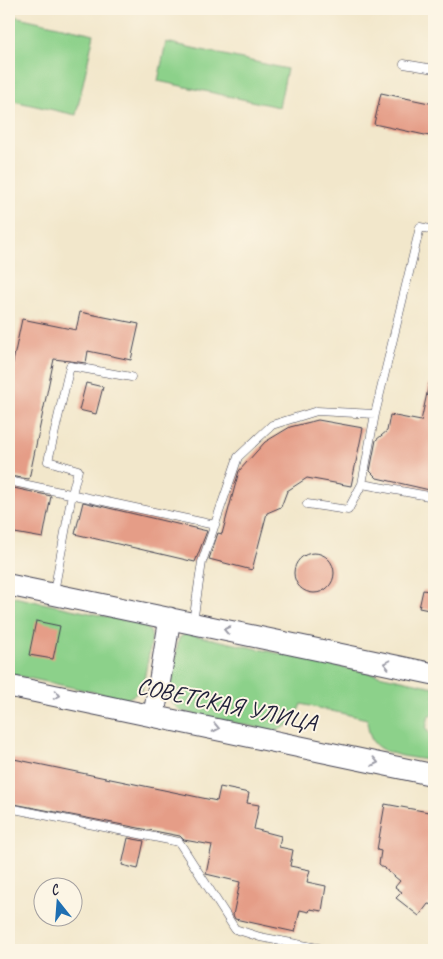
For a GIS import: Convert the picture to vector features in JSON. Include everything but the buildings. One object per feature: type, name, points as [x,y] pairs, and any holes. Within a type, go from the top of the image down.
[{"type":"street","points":[[9,585],[434,674]]},
{"type":"street","points":[[154,715],[170,618]]},
{"type":"street","name":"СОВЕТСКАЯ УЛИЦА","points":[[9,686],[434,775]]},
{"type":"lane","points":[[404,64],[434,69]]},
{"type":"lane","points":[[307,504],[348,510],[362,484],[375,414],[420,227],[434,230]]},
{"type":"lane","points":[[54,594],[78,470],[48,461],[70,366],[130,377]]},
{"type":"lane","points":[[193,623],[202,562],[238,457],[272,425],[317,411],[375,414]]},
{"type":"lane","points":[[9,481],[215,525]]},
{"type":"lane","points":[[362,484],[434,497]]},
{"type":"lane","points":[[9,808],[179,842],[235,929],[260,937],[328,950]]},
{"type":"green space","points":[[9,15],[94,34],[76,115],[9,100]]},
{"type":"green space","points":[[166,42],[287,69],[279,107],[158,81]]},
{"type":"green space","points":[[9,596],[142,624],[150,631],[152,638],[142,690],[127,699],[9,674]]},
{"type":"green space","points":[[185,634],[434,687],[434,714],[429,715],[426,729],[434,739],[434,761],[399,755],[381,749],[370,736],[367,719],[301,704],[291,722],[283,728],[273,731],[180,711],[173,704],[170,693],[179,638]]}]
